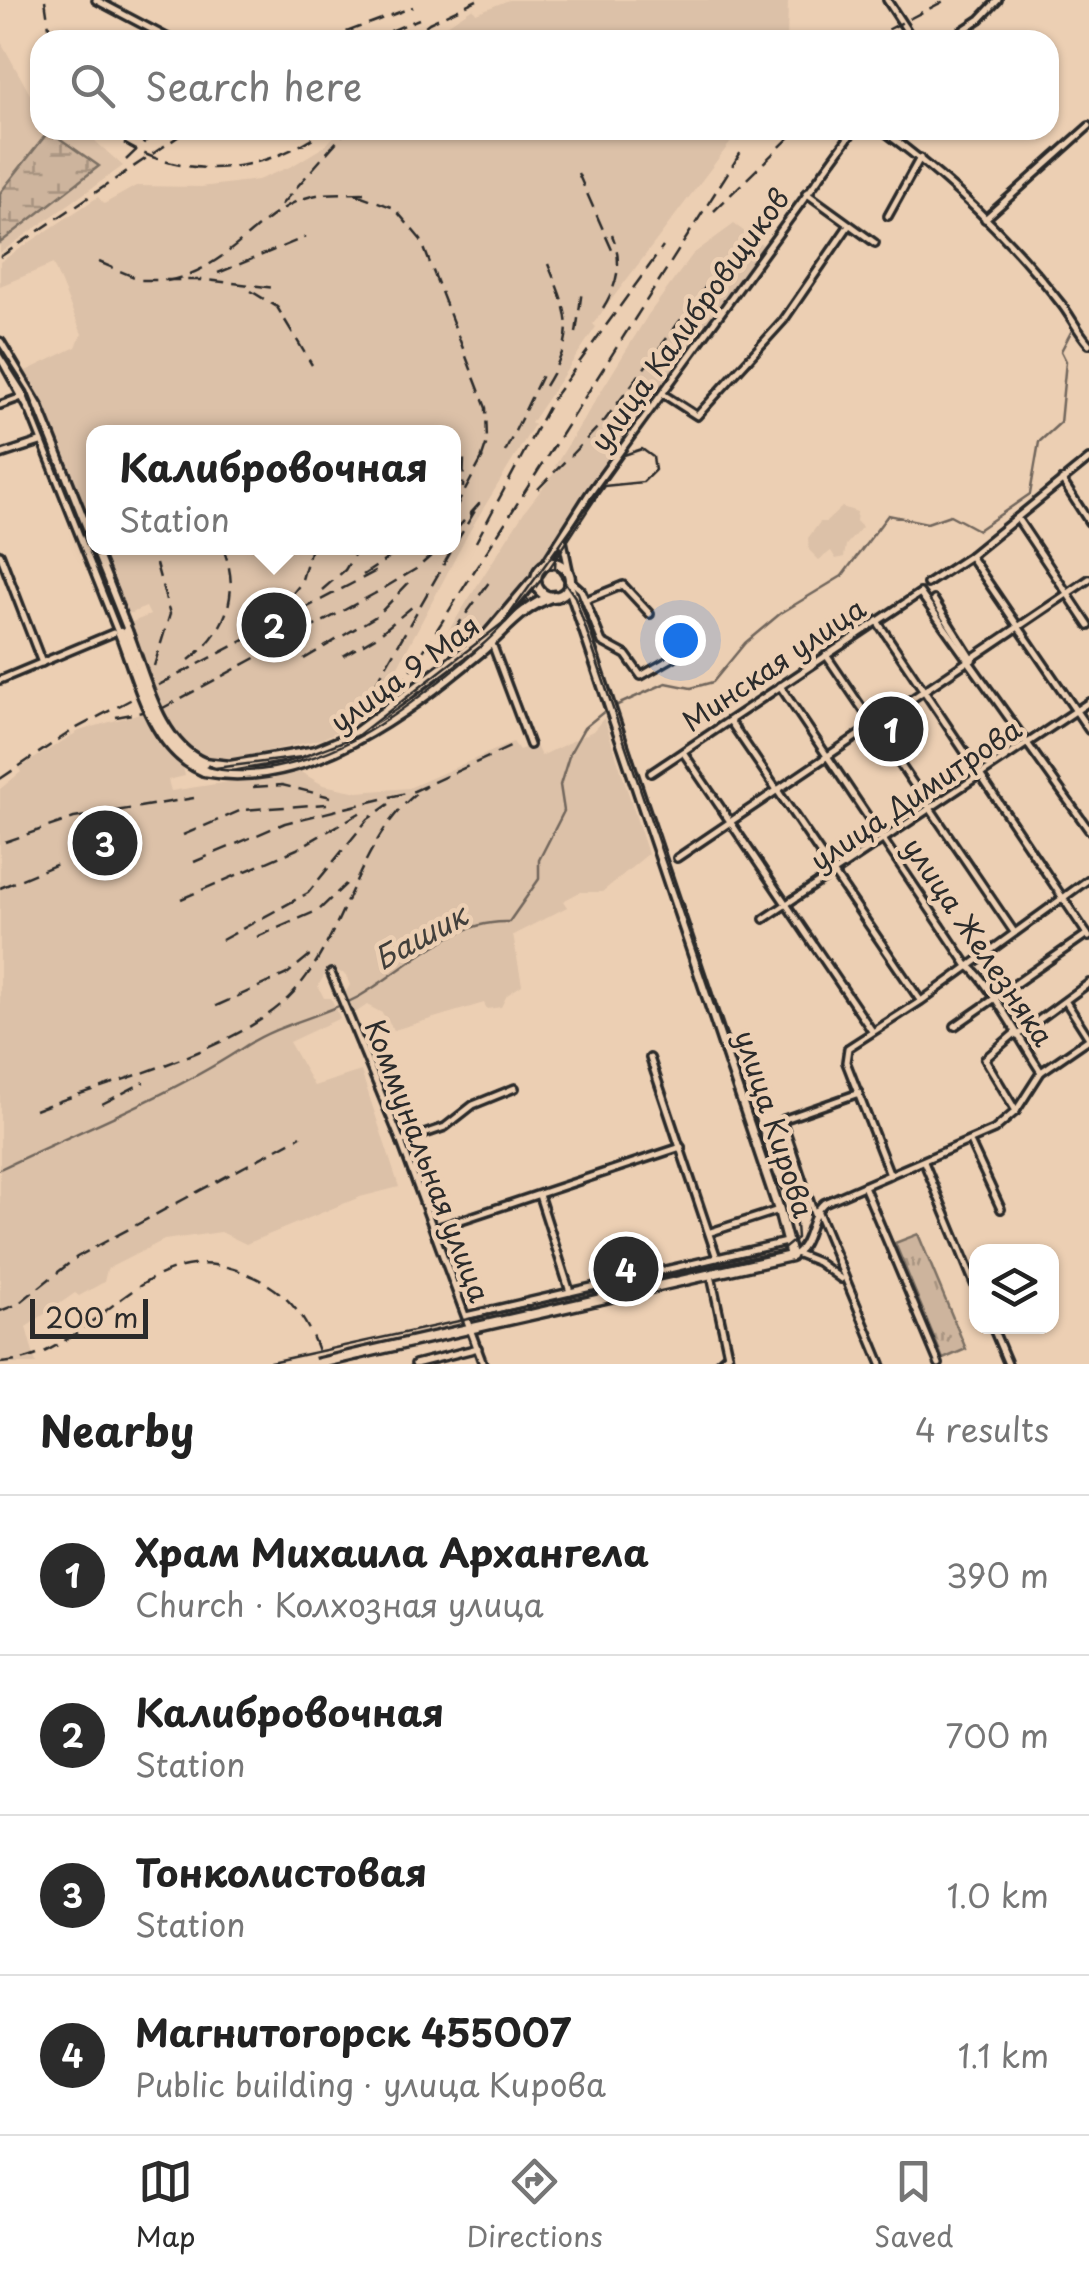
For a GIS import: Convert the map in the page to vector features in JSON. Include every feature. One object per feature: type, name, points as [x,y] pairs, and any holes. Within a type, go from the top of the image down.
[{"type":"main road","name":"улица 9 Мая","points":[[0,343],[19,370],[86,542]]},
{"type":"main road","name":"улица 9 Мая","points":[[0,354],[47,439]]},
{"type":"main road","name":"улица 9 Мая","points":[[91,555],[120,632],[169,735],[204,767],[230,766],[337,744],[524,610],[556,596]]},
{"type":"main road","points":[[568,570],[544,565],[532,582],[538,591],[574,604]]},
{"type":"main road","name":"улица Кирова","points":[[316,1364],[794,1255],[574,604],[568,570]]},
{"type":"main road","name":"улица 9 Мая","points":[[489,638],[532,582]]},
{"type":"main road","points":[[556,596],[570,585]]},
{"type":"street","points":[[96,0],[153,30]]},
{"type":"street","points":[[887,0],[907,30]]},
{"type":"street","points":[[963,30],[998,0]]},
{"type":"street","points":[[985,220],[1088,130]]},
{"type":"street","name":"улица Калибровщиков","points":[[544,565],[846,140]]},
{"type":"street","points":[[896,140],[985,220],[1064,307],[1089,344]]},
{"type":"street","points":[[888,216],[920,158]]},
{"type":"street","points":[[806,193],[875,243]]},
{"type":"street","points":[[663,394],[698,416],[782,321],[849,225]]},
{"type":"street","points":[[0,405],[25,396]]},
{"type":"street","points":[[0,455],[47,439]]},
{"type":"street","points":[[927,584],[970,556],[1089,459]]},
{"type":"street","points":[[1062,480],[1089,522]]},
{"type":"street","points":[[1017,518],[1089,626]]},
{"type":"street","points":[[563,538],[568,570]]},
{"type":"street","points":[[0,554],[42,663]]},
{"type":"street","points":[[970,556],[1089,730]]},
{"type":"street","points":[[677,858],[1089,579]]},
{"type":"street","points":[[586,600],[623,584],[650,614]]},
{"type":"street","points":[[570,585],[586,600],[602,642],[626,655],[641,676],[682,653]]},
{"type":"street","name":"Минская улица","points":[[651,773],[920,593],[938,612]]},
{"type":"street","points":[[934,600],[938,612],[1089,830]]},
{"type":"street","points":[[876,620],[1088,936],[954,1026]]},
{"type":"street","points":[[0,680],[120,632]]},
{"type":"street","points":[[489,638],[530,745]]},
{"type":"street","points":[[826,654],[1014,932]]},
{"type":"street","name":"улица Железняка","points":[[780,686],[968,966],[984,979],[992,1000],[1042,1072]]},
{"type":"street","name":"улица Димитрова","points":[[764,919],[789,906],[1089,702]]},
{"type":"street","points":[[730,721],[921,1001]]},
{"type":"street","points":[[683,752],[872,1032]]},
{"type":"street","points":[[890,1175],[846,1052],[1089,878]]},
{"type":"street","name":"Коммунальная улица","points":[[331,973],[401,1142],[482,1364]]},
{"type":"street","points":[[1016,1111],[985,1060],[1089,983]]},
{"type":"street","points":[[844,1280],[818,1262],[794,1255],[815,1212],[864,1186],[970,1143],[1016,1111],[1042,1072],[1089,1038],[1066,1002]]},
{"type":"street","points":[[650,1058],[717,1258]]},
{"type":"street","points":[[401,1142],[444,1127],[472,1104],[515,1088]]},
{"type":"street","points":[[859,1093],[782,1120],[815,1212],[882,1364]]},
{"type":"street","points":[[970,1143],[1001,1209]]},
{"type":"street","points":[[434,1230],[681,1146]]},
{"type":"street","points":[[924,1162],[969,1271]]},
{"type":"street","points":[[864,1186],[939,1364]]},
{"type":"street","points":[[539,1195],[570,1292]]},
{"type":"street","points":[[711,1232],[779,1210]]},
{"type":"street","points":[[466,1316],[789,1241]]},
{"type":"street","points":[[711,1275],[730,1364]]},
{"type":"street","points":[[995,1334],[1008,1364]]},
{"type":"street","points":[[416,1364],[478,1348]]},
{"type":"street","points":[[718,1364],[728,1354]]},
{"type":"shaded area","points":[[509,0],[788,0],[787,30],[439,30],[473,8],[476,13]]},
{"type":"shaded area","points":[[0,40],[30,94],[30,140],[94,140],[123,166],[0,253]]},
{"type":"shaded area","points":[[331,140],[732,140],[593,324],[596,327],[531,423],[534,425],[461,547],[461,425],[86,425],[86,517],[26,371],[76,347],[82,334],[53,264],[0,286],[0,262],[98,197],[104,204],[136,186],[201,187],[258,180]]},
{"type":"shaded area","points":[[734,224],[763,245],[501,616],[484,629],[479,625],[444,648],[440,644],[524,512],[558,468],[555,466],[648,315],[693,254]]},
{"type":"shaded area","points":[[842,507],[857,512],[856,521],[862,527],[846,545],[844,557],[836,559],[831,551],[819,560],[809,550],[808,538],[820,522],[826,522]]},
{"type":"shaded area","points":[[102,555],[457,555],[387,687],[359,720],[322,739],[219,762],[192,752],[176,735],[158,695],[146,701],[130,623],[150,615],[146,607],[126,615]]},
{"type":"shaded area","points":[[147,711],[159,742],[183,767],[185,776],[168,780],[171,791],[299,771],[323,785],[358,792],[409,788],[513,742],[519,750],[535,744],[541,756],[593,731],[604,718],[648,854],[602,892],[580,892],[563,901],[567,907],[513,935],[522,985],[507,995],[501,1007],[487,1009],[484,1003],[394,1030],[382,1013],[367,1005],[352,1015],[343,996],[350,985],[345,974],[336,971],[324,976],[318,986],[324,998],[331,998],[340,1018],[289,1042],[314,1086],[361,1071],[399,1187],[360,1197],[246,1244],[221,1232],[164,1240],[107,1269],[104,1282],[79,1296],[75,1293],[26,1327],[36,1364],[0,1364],[0,789],[21,772],[19,768],[79,731]]},
{"type":"green space","points":[[42,140],[62,140],[99,166],[0,243],[0,193]]},
{"type":"green space","points":[[918,1234],[966,1349],[943,1359],[895,1243]]},
{"type":"waterway","name":"Башик","points":[[613,707],[666,683],[691,688],[713,682],[745,643],[781,613],[842,576],[888,515],[927,523],[950,515],[978,530],[1030,494],[1039,442],[1060,423],[1066,361],[1061,351],[1071,332]]},
{"type":"waterway","name":"Башик","points":[[0,1169],[158,1095],[260,1037],[360,996],[449,937],[488,923],[509,922],[539,879],[539,860],[564,811],[560,785],[570,753],[584,728],[606,710]]},
{"type":"tram line","points":[[0,347],[28,391],[86,536]]},
{"type":"tram line","points":[[0,351],[26,392],[86,542]]},
{"type":"tram line","points":[[642,449],[653,457],[655,470],[643,482],[604,486],[519,608],[473,653],[391,717],[353,740],[330,751],[277,767],[222,770],[197,763],[194,761],[215,768],[302,757],[357,736],[504,622],[624,455],[642,449]]},
{"type":"tram line","points":[[261,1364],[781,1251],[797,1238],[795,1211],[769,1167],[575,597],[555,568],[556,551]]},
{"type":"tram line","points":[[91,555],[160,728],[176,750],[185,756]]},
{"type":"tram line","points":[[93,555],[162,727],[185,756]]},
{"type":"tram line","points":[[185,756],[194,761]]},
{"type":"tram line","points":[[185,756],[194,761]]},
{"type":"railway","points":[[45,0],[50,30]]},
{"type":"railway","points":[[420,30],[477,0]]},
{"type":"railway","points":[[888,30],[946,0]]},
{"type":"railway","points":[[352,30],[413,7]]},
{"type":"railway","points":[[393,30],[419,19]]},
{"type":"railway","points":[[120,140],[158,159],[215,168],[271,158],[309,140]]},
{"type":"railway","points":[[126,160],[147,140]]},
{"type":"railway","points":[[0,257],[173,140]]},
{"type":"railway","points":[[281,205],[338,140]]},
{"type":"railway","points":[[714,211],[787,140]]},
{"type":"railway","points":[[382,706],[417,661],[741,152]]},
{"type":"railway","points":[[578,173],[612,250]]},
{"type":"railway","points":[[167,281],[209,265],[271,217],[305,198],[367,193]]},
{"type":"railway","points":[[356,194],[394,208],[421,240],[486,408],[487,442],[479,466]]},
{"type":"railway","points":[[603,308],[617,272],[612,235]]},
{"type":"railway","points":[[218,273],[306,237]]},
{"type":"railway","points":[[476,542],[552,400],[663,247]]},
{"type":"railway","points":[[99,262],[141,280],[206,280],[276,288]]},
{"type":"railway","points":[[545,386],[562,353],[567,326],[548,264]]},
{"type":"railway","points":[[538,489],[605,420],[707,285]]},
{"type":"railway","points":[[576,333],[582,290]]},
{"type":"railway","points":[[251,291],[277,307],[312,365]]},
{"type":"railway","points":[[505,452],[543,373]]},
{"type":"railway","points":[[461,450],[463,488]]},
{"type":"railway","points":[[461,498],[484,455]]},
{"type":"railway","points":[[461,524],[479,504],[461,534]]},
{"type":"railway","points":[[189,660],[213,637],[227,610],[231,580],[225,555]]},
{"type":"railway","points":[[275,616],[301,583],[309,555]]},
{"type":"railway","points":[[322,590],[345,570],[354,555]]},
{"type":"railway","points":[[363,575],[393,555]]},
{"type":"railway","points":[[116,717],[163,708],[374,594],[432,555]]},
{"type":"railway","points":[[343,718],[374,687],[449,555]]},
{"type":"railway","points":[[154,666],[170,614],[156,564]]},
{"type":"railway","points":[[0,779],[73,730],[378,570]]},
{"type":"railway","points":[[304,659],[378,615],[413,578]]},
{"type":"railway","points":[[439,651],[490,581]]},
{"type":"railway","points":[[343,656],[377,636],[412,607]]},
{"type":"railway","points":[[194,862],[285,823],[414,791],[510,747]]},
{"type":"railway","points":[[253,787],[282,785],[331,797]]},
{"type":"railway","points":[[35,1110],[206,1049],[268,1015],[311,971],[383,831],[426,786]]},
{"type":"railway","points":[[5,842],[74,818],[194,798]]},
{"type":"railway","points":[[183,835],[242,810],[327,804]]},
{"type":"railway","points":[[222,940],[308,893],[368,819],[389,804]]},
{"type":"railway","points":[[181,899],[297,849],[363,811]]},
{"type":"railway","points":[[0,888],[60,863]]},
{"type":"railway","points":[[257,937],[319,910],[346,884]]},
{"type":"railway","points":[[216,1006],[287,974],[310,955]]},
{"type":"railway","points":[[102,1104],[144,1082]]},
{"type":"railway","points":[[0,1311],[18,1304],[77,1257],[301,1136]]},
{"type":"railway","points":[[0,1363],[34,1356],[65,1340],[151,1279],[181,1267],[215,1265],[254,1277],[289,1302],[306,1324],[322,1364]]},
{"type":"place","name":"Калибровочная","points":[[274,625]]},
{"type":"place","name":"Храм Михаила Архангела","points":[[891,729]]},
{"type":"place","name":"Тонколистовая","points":[[105,843]]},
{"type":"place","name":"Магнитогорск 455007","points":[[626,1269]]}]
